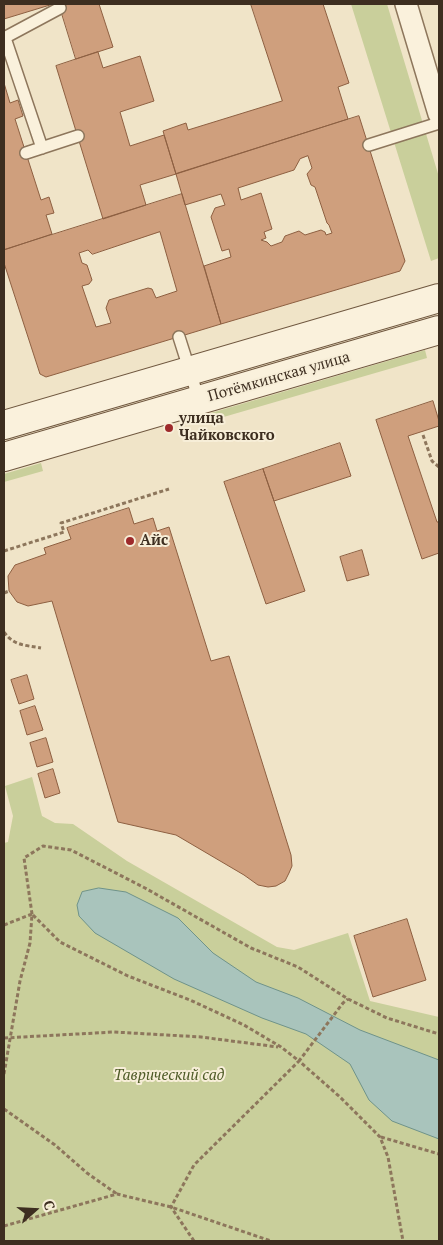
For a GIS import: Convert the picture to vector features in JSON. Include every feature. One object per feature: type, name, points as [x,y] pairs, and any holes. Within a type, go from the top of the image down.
[{"type":"street","points":[[406,4],[436,91],[439,114]]},
{"type":"street","name":"Потёмкинская улица","points":[[4,425],[439,298]]},
{"type":"street","name":"Потёмкинская улица","points":[[4,455],[439,330]]},
{"type":"lane","points":[[42,148],[5,38],[60,8]]},
{"type":"lane","points":[[369,145],[439,123]]},
{"type":"lane","points":[[26,153],[78,136]]},
{"type":"lane","points":[[179,337],[200,400]]},
{"type":"path","points":[[423,435],[432,461],[439,467]]},
{"type":"path","points":[[4,551],[64,532],[61,523],[169,489]]},
{"type":"path","points":[[4,592],[9,591]]},
{"type":"path","points":[[4,632],[13,642],[42,648]]},
{"type":"path","points":[[4,1074],[20,981],[30,943],[32,914],[24,858],[43,846],[72,850],[146,888],[251,948],[298,967],[348,999],[387,1018],[439,1034]]},
{"type":"path","points":[[4,924],[32,914]]},
{"type":"path","points":[[32,914],[60,942],[128,976],[190,1000],[244,1024],[281,1047],[340,1096],[380,1137],[388,1157],[403,1241]]},
{"type":"path","points":[[171,1207],[194,1165],[299,1061],[348,999]]},
{"type":"path","points":[[4,1038],[114,1032],[201,1037],[281,1047]]},
{"type":"path","points":[[4,1109],[55,1145],[87,1173],[117,1194],[171,1207],[271,1241]]},
{"type":"path","points":[[380,1137],[439,1154]]},
{"type":"path","points":[[4,1226],[117,1194]]},
{"type":"path","points":[[171,1207],[194,1241]]},
{"type":"green space","points":[[351,4],[387,4],[439,177],[439,258],[431,261]]},
{"type":"green space","points":[[425,350],[427,358],[196,425],[194,418]]},
{"type":"green space","points":[[41,463],[43,471],[4,482],[4,474]]},
{"type":"green space","name":"Таврический сад","points":[[32,777],[42,816],[55,823],[73,824],[127,861],[277,947],[294,950],[348,933],[370,1001],[439,1017],[439,1241],[4,1241],[4,843],[8,842],[13,816],[5,786]]},
{"type":"water","points":[[99,888],[126,892],[178,918],[213,953],[256,982],[298,998],[360,1030],[439,1060],[439,1139],[392,1121],[369,1100],[350,1064],[306,1034],[262,1018],[174,979],[95,933],[79,916],[77,905],[82,892]]},
{"type":"building","points":[[4,4],[50,4],[50,5],[4,19]]},
{"type":"building","points":[[59,4],[99,4],[113,47],[76,59]]},
{"type":"building","points":[[251,4],[323,4],[349,83],[338,87],[348,119],[176,174],[163,131],[186,123],[188,130],[282,101]]},
{"type":"building","points":[[98,52],[103,68],[140,56],[154,101],[120,112],[130,146],[164,135],[176,174],[140,185],[146,205],[103,219],[56,66]]},
{"type":"building","points":[[4,83],[10,103],[18,100],[23,116],[15,119],[41,200],[49,197],[54,213],[46,215],[52,234],[4,250]]},
{"type":"building","points":[[359,116],[405,261],[400,271],[221,324],[204,266],[231,257],[229,249],[222,251],[211,217],[215,208],[225,205],[221,194],[185,205],[176,174]],"holes":[[[308,156],[312,168],[307,174],[311,185],[315,187],[332,233],[326,235],[321,230],[305,235],[299,231],[285,236],[282,242],[271,246],[261,240],[266,238],[264,232],[272,229],[261,193],[241,200],[238,188],[294,170],[300,159]]]},
{"type":"building","points":[[182,194],[221,324],[46,377],[40,374],[4,263],[4,250]],"holes":[[[160,232],[177,291],[156,298],[152,289],[148,288],[109,300],[106,308],[111,323],[96,327],[82,286],[89,284],[92,280],[87,265],[82,263],[79,253],[88,250],[92,254]]]},
{"type":"building","points":[[433,401],[439,426],[408,436],[437,522],[439,522],[439,553],[422,559],[376,420]]},
{"type":"building","points":[[340,443],[351,476],[274,501],[263,469]]},
{"type":"building","points":[[263,469],[305,591],[266,604],[224,482]]},
{"type":"building","points":[[129,508],[134,524],[153,518],[157,531],[169,527],[211,661],[229,656],[291,855],[292,866],[289,873],[285,881],[276,886],[258,885],[176,835],[118,822],[52,601],[28,606],[17,602],[9,591],[8,576],[15,565],[46,554],[44,548],[71,539],[67,528]]},
{"type":"building","points":[[362,550],[369,575],[347,581],[340,557]]},
{"type":"building","points":[[27,675],[34,699],[19,704],[11,680]]},
{"type":"building","points":[[35,706],[43,730],[27,735],[20,711]]},
{"type":"building","points":[[46,738],[53,762],[37,767],[30,743]]},
{"type":"building","points":[[53,769],[60,793],[45,798],[38,774]]},
{"type":"building","points":[[407,919],[426,980],[373,997],[354,936]]},
{"type":"place","name":"улица Чайковского","points":[[169,428]]},
{"type":"place","name":"Айс","points":[[130,541]]}]
